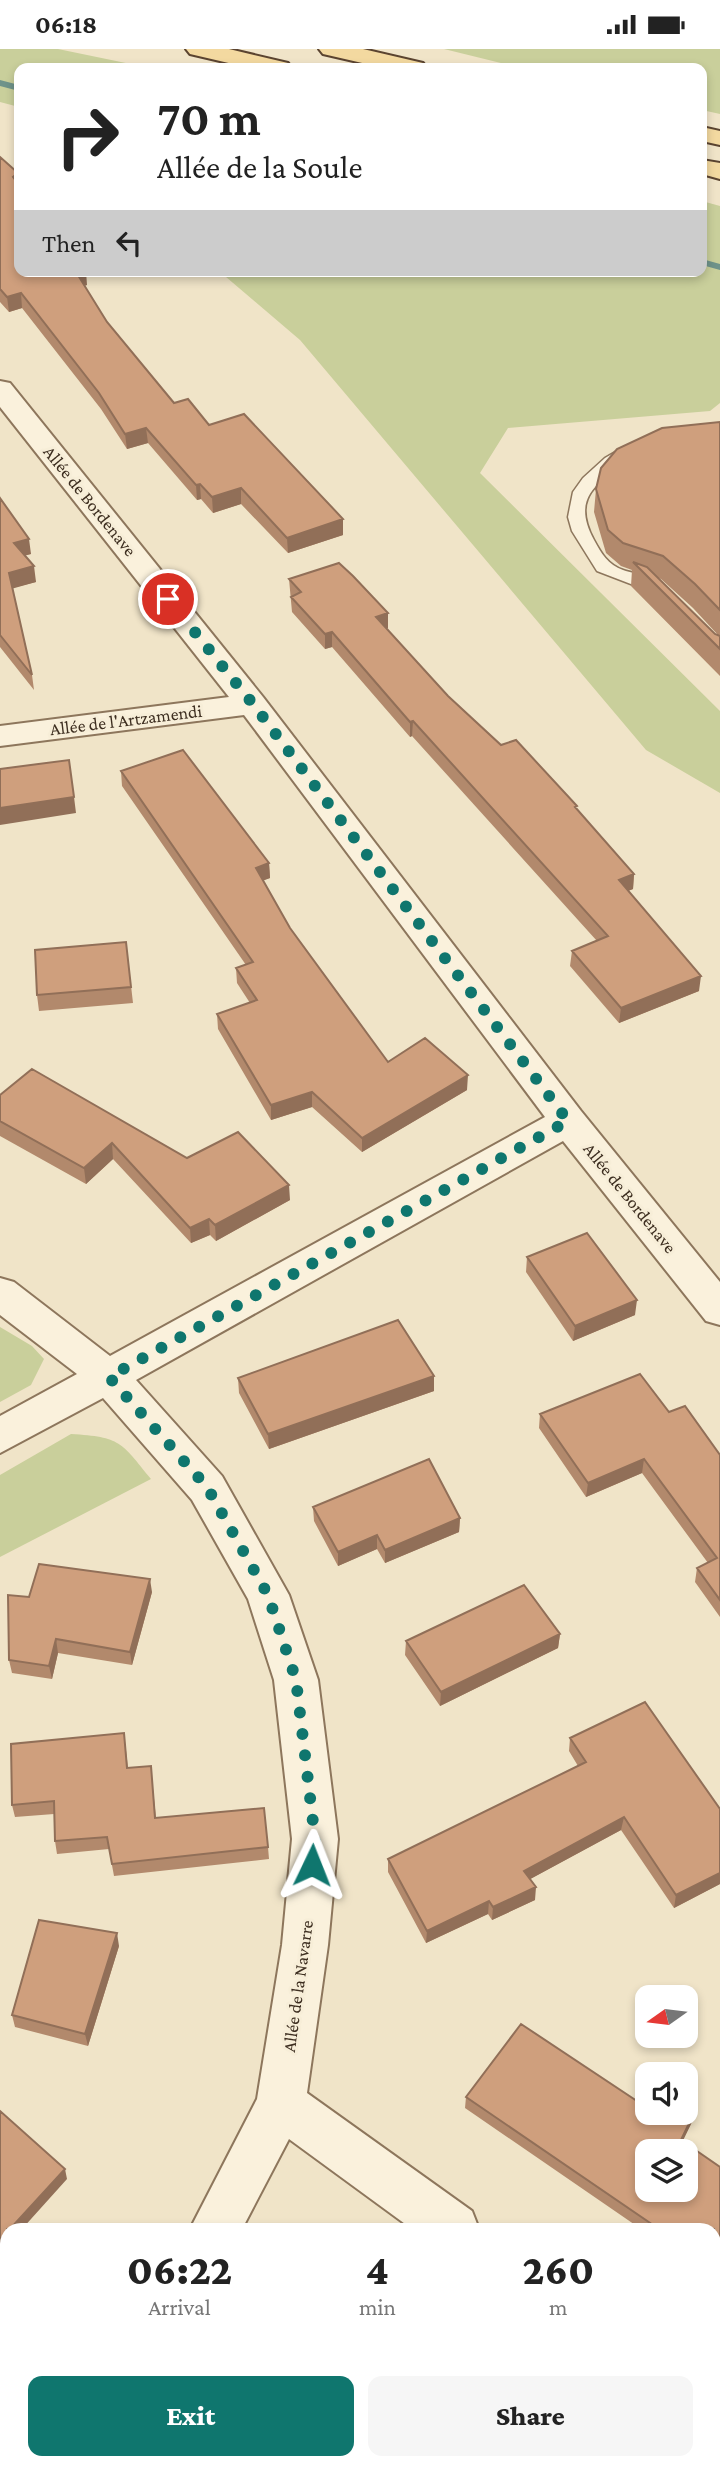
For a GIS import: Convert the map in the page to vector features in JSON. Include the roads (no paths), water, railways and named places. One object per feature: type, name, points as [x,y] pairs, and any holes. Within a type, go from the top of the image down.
[{"type":"main road","points":[[198,49],[258,63]]},
{"type":"main road","points":[[331,49],[393,63]]},
{"type":"street","name":"Allée de Bordenave","points":[[0,389],[253,704],[568,1121],[720,1310]]},
{"type":"street","name":"Allée de l'Artzamendi","points":[[0,736],[253,704]]},
{"type":"street","points":[[0,1436],[568,1121]]},
{"type":"street","name":"Allée de la Navarre","points":[[0,1293],[109,1377],[207,1487],[268,1595],[296,1680],[315,1839],[305,1945],[281,2104],[218,2223]]},
{"type":"street","points":[[281,2104],[446,2223]]},
{"type":"lane","points":[[638,447],[625,451],[589,478],[579,496],[575,513],[580,534],[604,568],[652,584],[671,603]]},
{"type":"waterway","points":[[0,83],[14,87]]},
{"type":"waterway","points":[[707,263],[720,267]]}]
